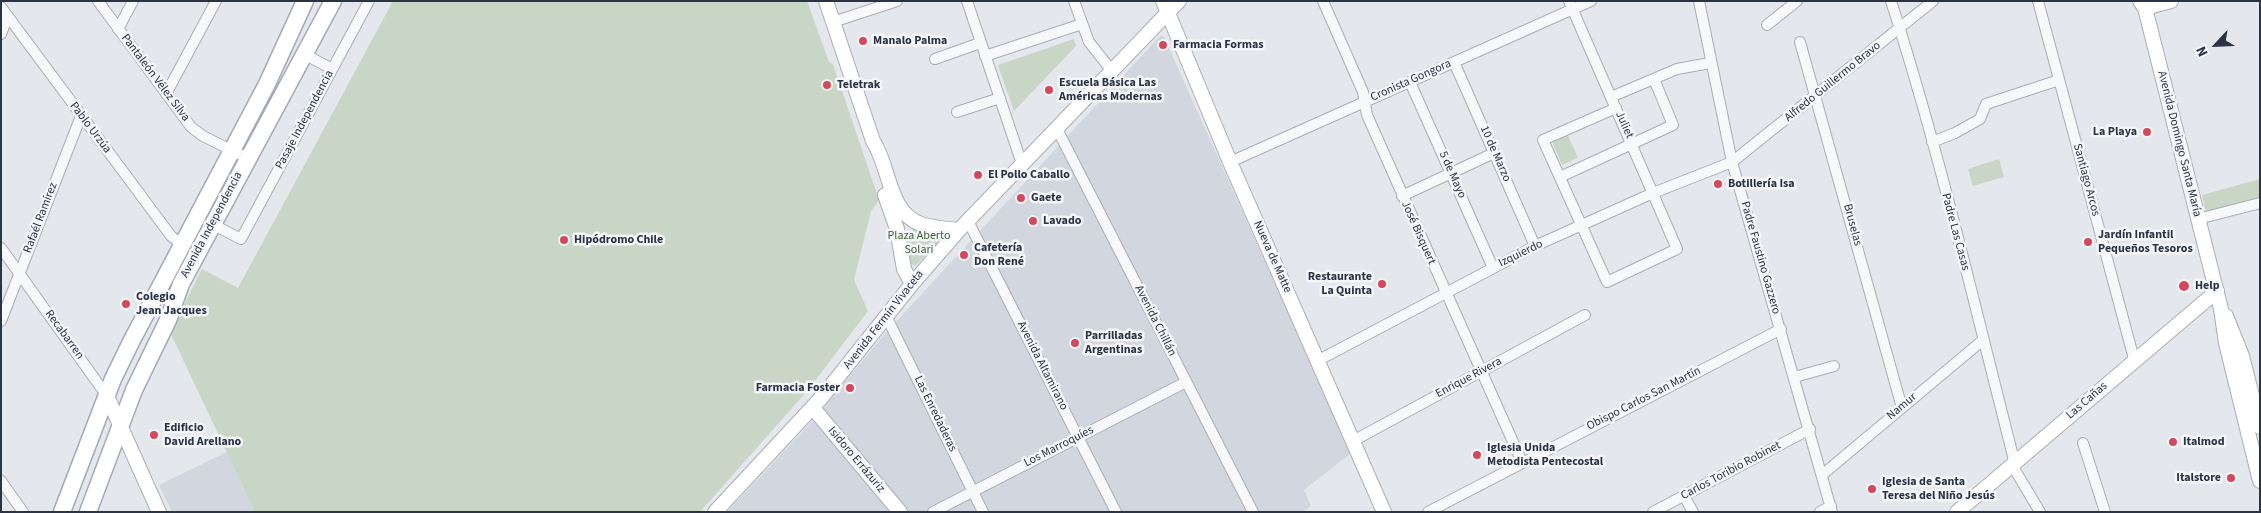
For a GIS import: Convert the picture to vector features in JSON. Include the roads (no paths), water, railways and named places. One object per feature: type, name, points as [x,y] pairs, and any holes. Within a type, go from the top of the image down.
[{"type":"main road","name":"Avenida Independencia","points":[[62,512],[107,396],[131,342],[267,84],[305,1]]},
{"type":"main road","name":"Avenida Independencia","points":[[88,512],[119,426],[168,320],[181,284],[332,1]]},
{"type":"street","name":"Pantaleón Vélez Silva","points":[[98,1],[194,130],[247,158]]},
{"type":"street","points":[[118,29],[134,1]]},
{"type":"street","points":[[166,94],[216,1]]},
{"type":"street","name":"Pasaje Independencia","points":[[212,224],[240,239],[369,1]]},
{"type":"street","points":[[826,1],[872,141],[882,157],[897,203],[902,212],[921,224],[964,225]]},
{"type":"street","points":[[833,22],[897,1]]},
{"type":"street","points":[[967,1],[1022,164]]},
{"type":"street","points":[[1074,1],[1092,48],[1112,71]]},
{"type":"street","name":"Avenida Fermín Vivaceta","points":[[715,512],[813,408],[912,284],[964,225],[1112,71],[1165,7],[1179,1]]},
{"type":"street","name":"José Bisquert","points":[[1323,1],[1363,92],[1367,115],[1522,462]]},
{"type":"street","name":"Cronista Gongora","points":[[1230,162],[1454,62],[1571,5],[1592,1]]},
{"type":"street","name":"Padre Faustino Gazzero","points":[[1699,1],[1710,63],[1732,162],[1832,509]]},
{"type":"street","points":[[1767,25],[1797,1]]},
{"type":"street","name":"Padre Las Casas","points":[[1891,1],[1932,142],[2015,470],[2040,512]]},
{"type":"street","name":"Alfredo Guillermo Bravo","points":[[1732,162],[1933,1]]},
{"type":"street","name":"Santiago Arcos","points":[[2038,1],[2134,359]]},
{"type":"street","points":[[2143,4],[2171,1]]},
{"type":"street","name":"Avenida Domingo Santa María","points":[[2143,4],[2221,309],[2226,343],[2259,478]]},
{"type":"street","name":"Juliet","points":[[1571,5],[1677,250],[1607,282],[1581,225]]},
{"type":"street","name":"Pablo Urzúa","points":[[1,7],[171,236],[182,245]]},
{"type":"street","name":"Nueva de Matte","points":[[1165,7],[1230,162],[1384,512]]},
{"type":"street","points":[[1,34],[8,16]]},
{"type":"street","points":[[985,56],[1082,24]]},
{"type":"street","name":"Bruselas","points":[[1800,42],[1902,408]]},
{"type":"street","points":[[935,59],[980,43]]},
{"type":"street","points":[[304,54],[332,69]]},
{"type":"street","name":"10 de Marzo","points":[[1454,62],[1535,246]]},
{"type":"street","points":[[1611,97],[1677,69],[1710,63]]},
{"type":"street","points":[[1560,176],[1673,125],[1654,79]]},
{"type":"street","points":[[1932,142],[1955,133],[1980,119],[1986,104],[2059,80]]},
{"type":"street","name":"5 de Mayo","points":[[1410,82],[1493,268]]},
{"type":"street","points":[[957,112],[1000,98]]},
{"type":"street","points":[[1581,225],[1543,140],[1616,108]]},
{"type":"street","name":"Rafaél Ramírez","points":[[1,321],[81,116]]},
{"type":"street","name":"Avenida Chillán","points":[[1057,129],[1253,512]]},
{"type":"street","points":[[872,141],[873,158],[897,229],[904,269],[912,284]]},
{"type":"street","points":[[1402,196],[1494,153]]},
{"type":"street","name":"Izquierdo","points":[[1317,361],[1535,246],[1653,193],[1732,162]]},
{"type":"street","points":[[2198,219],[2260,203]]},
{"type":"street","name":"Avenida Altamirano","points":[[964,225],[1078,437],[1116,512]]},
{"type":"street","name":"Recabarren","points":[[1,248],[107,396],[159,512]]},
{"type":"street","name":"Las Cañas","points":[[1957,512],[2216,291]]},
{"type":"street","name":"Avenida Domingo Santa María","points":[[2221,309],[2240,347],[2260,427]]},
{"type":"street","name":"Enrique Rivera","points":[[1353,441],[1585,315]]},
{"type":"street","name":"Las Enredaderas","points":[[886,316],[983,512]]},
{"type":"street","name":"Obispo Carlos San Martín","points":[[1428,512],[1781,329]]},
{"type":"street","name":"Namur","points":[[1822,475],[1983,340]]},
{"type":"street","points":[[1795,378],[1834,366]]},
{"type":"street","name":"Los Marroquíes","points":[[932,512],[1186,382]]},
{"type":"street","name":"Isidoro Errázuriz","points":[[813,408],[900,512]]},
{"type":"street","name":"Carlos Toribio Robinet","points":[[1653,512],[1810,429]]},
{"type":"street","points":[[2084,442],[2105,512]]},
{"type":"street","points":[[1,481],[23,512]]},
{"type":"street","points":[[1684,496],[1693,512]]},
{"type":"street","points":[[1820,512],[1832,509]]},
{"type":"place","name":"Manalo Palma","points":[[863,41]]},
{"type":"place","name":"Farmacia Formas","points":[[1163,45]]},
{"type":"place","name":"Teletrak","points":[[827,85]]},
{"type":"place","name":"Escuela Básica Las Américas Modernas","points":[[1049,90]]},
{"type":"place","name":"La Playa","points":[[2147,132]]},
{"type":"place","name":"El Pollo Caballo","points":[[978,175]]},
{"type":"place","name":"Botillería Isa","points":[[1718,184]]},
{"type":"place","name":"Gaete","points":[[1021,198]]},
{"type":"place","name":"Lavado","points":[[1033,221]]},
{"type":"place","name":"Hipódromo Chile","points":[[564,240]]},
{"type":"place","name":"Jardín Infantil Pequeños Tesoros","points":[[2088,242]]},
{"type":"place","name":"Cafetería Don René","points":[[964,255]]},
{"type":"place","name":"Restaurante La Quinta","points":[[1382,284]]},
{"type":"place","name":"Help","points":[[2184,286]]},
{"type":"place","name":"Colegio Jean Jacques","points":[[126,304]]},
{"type":"place","name":"Parrilladas Argentinas","points":[[1075,343]]},
{"type":"place","name":"Farmacia Foster","points":[[850,388]]},
{"type":"place","name":"Edificio David Arellano","points":[[154,435]]},
{"type":"place","name":"Italmod","points":[[2173,442]]},
{"type":"place","name":"Iglesia Unida Metodista Pentecostal","points":[[1477,455]]},
{"type":"place","name":"Italstore","points":[[2231,478]]},
{"type":"place","name":"Iglesia de Santa Teresa del Niño Jesús","points":[[1872,489]]},
{"type":"park label","name":"Plaza Aberto Solari","points":[[919,243]]}]
